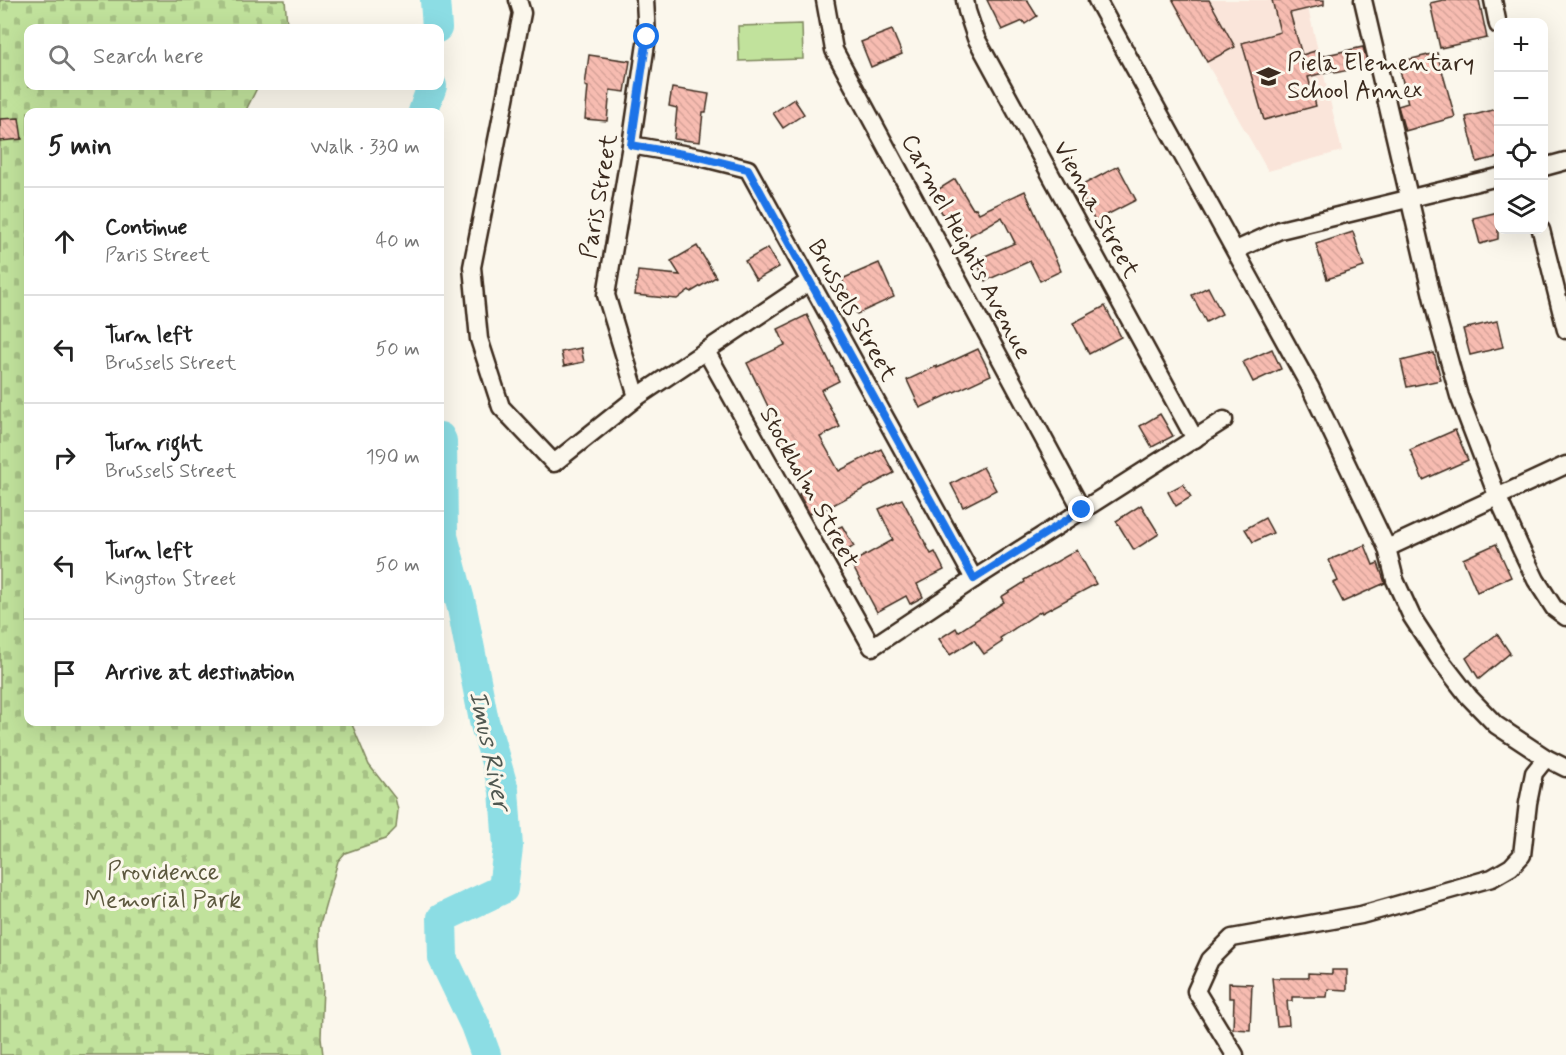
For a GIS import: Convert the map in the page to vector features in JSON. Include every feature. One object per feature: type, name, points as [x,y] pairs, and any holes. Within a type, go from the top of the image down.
[{"type":"street","points":[[518,0],[522,13],[472,267],[479,339],[501,407],[554,463],[637,397],[810,281]]},
{"type":"street","name":"Paris Street","points":[[637,397],[606,295],[647,37],[645,0]]},
{"type":"street","name":"Carmel Heights Avenue","points":[[825,0],[834,50],[1082,510]]},
{"type":"street","name":"Vienna Street","points":[[966,0],[967,11],[976,38],[1195,439]]},
{"type":"street","points":[[1097,0],[1310,387],[1387,548],[1395,580],[1413,617],[1438,657],[1468,697],[1496,725],[1546,759],[1566,768]]},
{"type":"street","points":[[1363,0],[1437,317],[1459,396],[1498,498],[1536,580],[1554,608],[1566,617]]},
{"type":"street","points":[[1493,0],[1497,18]]},
{"type":"street","name":"Brussels Street","points":[[631,145],[700,157],[748,169],[974,579]]},
{"type":"street","points":[[1548,166],[1566,161]]},
{"type":"street","points":[[1236,250],[1280,230],[1494,178]]},
{"type":"street","points":[[1542,234],[1566,330]]},
{"type":"street","name":"Stockholm Street","points":[[706,351],[872,647],[974,579]]},
{"type":"street","points":[[974,579],[1224,420]]},
{"type":"street","points":[[1387,548],[1566,465]]},
{"type":"street","points":[[1235,1055],[1196,991],[1210,960],[1232,938],[1361,915],[1492,878],[1502,873],[1522,855],[1534,773],[1546,759]]},
{"type":"shaded area","name":"Piela Elementary School Annex","points":[[1171,0],[1306,0],[1342,151],[1268,171]]},
{"type":"green space","name":"Providence Memorial Park","points":[[0,0],[285,0],[287,24],[24,24],[24,90],[256,90],[247,108],[24,108],[24,726],[353,726],[369,765],[395,798],[398,810],[396,828],[385,839],[345,853],[338,861],[319,928],[323,987],[321,1037],[323,1055],[0,1055]]},
{"type":"green space","points":[[802,24],[803,59],[739,61],[738,26]]},
{"type":"building","points":[[987,0],[1027,0],[1037,16],[1025,24],[1023,21],[1002,30]]},
{"type":"building","points":[[1173,0],[1209,0],[1235,47],[1207,62]]},
{"type":"building","points":[[1272,0],[1324,0],[1324,5],[1290,13],[1302,55],[1315,51],[1317,57],[1363,47],[1368,66],[1335,73],[1334,70],[1308,77],[1316,106],[1264,120],[1242,43],[1280,32]]},
{"type":"building","points":[[1443,0],[1479,0],[1487,38],[1440,48],[1430,3]]},
{"type":"building","points":[[892,30],[902,54],[871,67],[861,42]]},
{"type":"building","points":[[1437,53],[1455,117],[1405,131],[1398,106],[1408,103],[1398,62]]},
{"type":"building","points":[[589,55],[630,61],[625,92],[610,90],[607,121],[585,119],[588,87],[585,86]]},
{"type":"building","points":[[672,88],[709,94],[706,112],[703,112],[700,142],[674,139],[677,108],[669,106]]},
{"type":"building","points":[[794,99],[804,114],[783,128],[773,113]]},
{"type":"building","points":[[1494,110],[1494,158],[1477,162],[1466,117]]},
{"type":"building","points":[[19,118],[22,139],[0,141],[0,119]]},
{"type":"building","points":[[1118,166],[1136,200],[1095,221],[1077,188]]},
{"type":"building","points":[[955,179],[973,209],[976,208],[979,213],[1025,191],[1061,271],[1040,281],[1030,261],[985,281],[976,260],[1015,243],[1002,217],[962,240],[949,216],[945,218],[931,194]]},
{"type":"building","points":[[1494,213],[1494,234],[1498,234],[1498,239],[1480,244],[1473,218]]},
{"type":"building","points":[[1353,232],[1364,267],[1327,279],[1316,244]]},
{"type":"building","points":[[697,246],[716,277],[691,292],[689,290],[677,299],[635,295],[638,271],[680,275],[671,261]]},
{"type":"building","points":[[768,248],[779,267],[756,280],[745,261]]},
{"type":"building","points":[[879,263],[894,297],[857,314],[842,279]]},
{"type":"building","points":[[1208,287],[1222,314],[1206,322],[1192,295]]},
{"type":"building","points":[[1105,306],[1121,337],[1089,354],[1073,323]]},
{"type":"building","points":[[807,315],[839,381],[821,390],[840,427],[820,437],[839,471],[881,449],[894,473],[816,514],[815,511],[810,514],[799,494],[807,490],[789,457],[775,427],[777,425],[747,363],[785,345],[778,329]]},
{"type":"building","points":[[1497,321],[1503,347],[1470,355],[1463,329]]},
{"type":"building","points":[[581,348],[584,362],[564,366],[561,352]]},
{"type":"building","points":[[978,349],[991,375],[920,408],[907,380]]},
{"type":"building","points":[[1272,349],[1281,369],[1253,382],[1243,362]]},
{"type":"building","points":[[1434,353],[1441,380],[1407,387],[1401,361]]},
{"type":"building","points":[[1160,414],[1173,436],[1152,447],[1140,426]]},
{"type":"building","points":[[1455,430],[1468,460],[1423,480],[1410,450]]},
{"type":"building","points":[[983,467],[996,490],[963,507],[951,484]]},
{"type":"building","points":[[1183,484],[1191,497],[1176,506],[1168,492]]},
{"type":"building","points":[[902,499],[931,554],[935,552],[944,570],[917,584],[923,597],[910,604],[906,596],[877,612],[851,563],[893,540],[879,509]]},
{"type":"building","points":[[1141,505],[1159,534],[1134,550],[1116,521]]},
{"type":"building","points":[[1265,518],[1273,533],[1253,542],[1245,529]]},
{"type":"building","points":[[842,526],[854,546],[840,555],[827,533]]},
{"type":"building","points":[[1496,544],[1511,577],[1477,592],[1463,559]]},
{"type":"building","points":[[1365,545],[1373,565],[1378,563],[1385,583],[1343,602],[1333,583],[1338,581],[1329,560]]},
{"type":"building","points":[[1077,550],[1096,584],[1042,613],[1041,611],[1000,638],[1002,642],[984,654],[974,640],[950,655],[939,639],[956,628],[958,632],[1004,602],[1001,597],[1025,582],[1024,580]]},
{"type":"building","points":[[1497,634],[1510,653],[1479,679],[1466,658]]},
{"type":"building","points":[[1332,970],[1347,970],[1347,990],[1328,989],[1327,997],[1292,997],[1292,1001],[1287,1001],[1289,1025],[1277,1026],[1272,978],[1308,978],[1308,973],[1332,974]]},
{"type":"building","points":[[1229,983],[1252,984],[1250,1030],[1233,1029],[1234,998],[1229,998]]},
{"type":"waterway","name":"Imus River","points":[[435,0],[437,24]]},
{"type":"waterway","name":"Imus River","points":[[424,108],[431,90]]},
{"type":"waterway","name":"Imus River","points":[[444,540],[462,608],[484,721],[504,790],[508,847],[503,889],[442,918],[443,958],[475,1025],[486,1055]]},
{"type":"place","name":"Piela Elementary School Annex","points":[[1269,76]]},
{"type":"route","points":[[647,37],[631,145],[700,157],[748,169],[974,579],[1082,510]]}]
